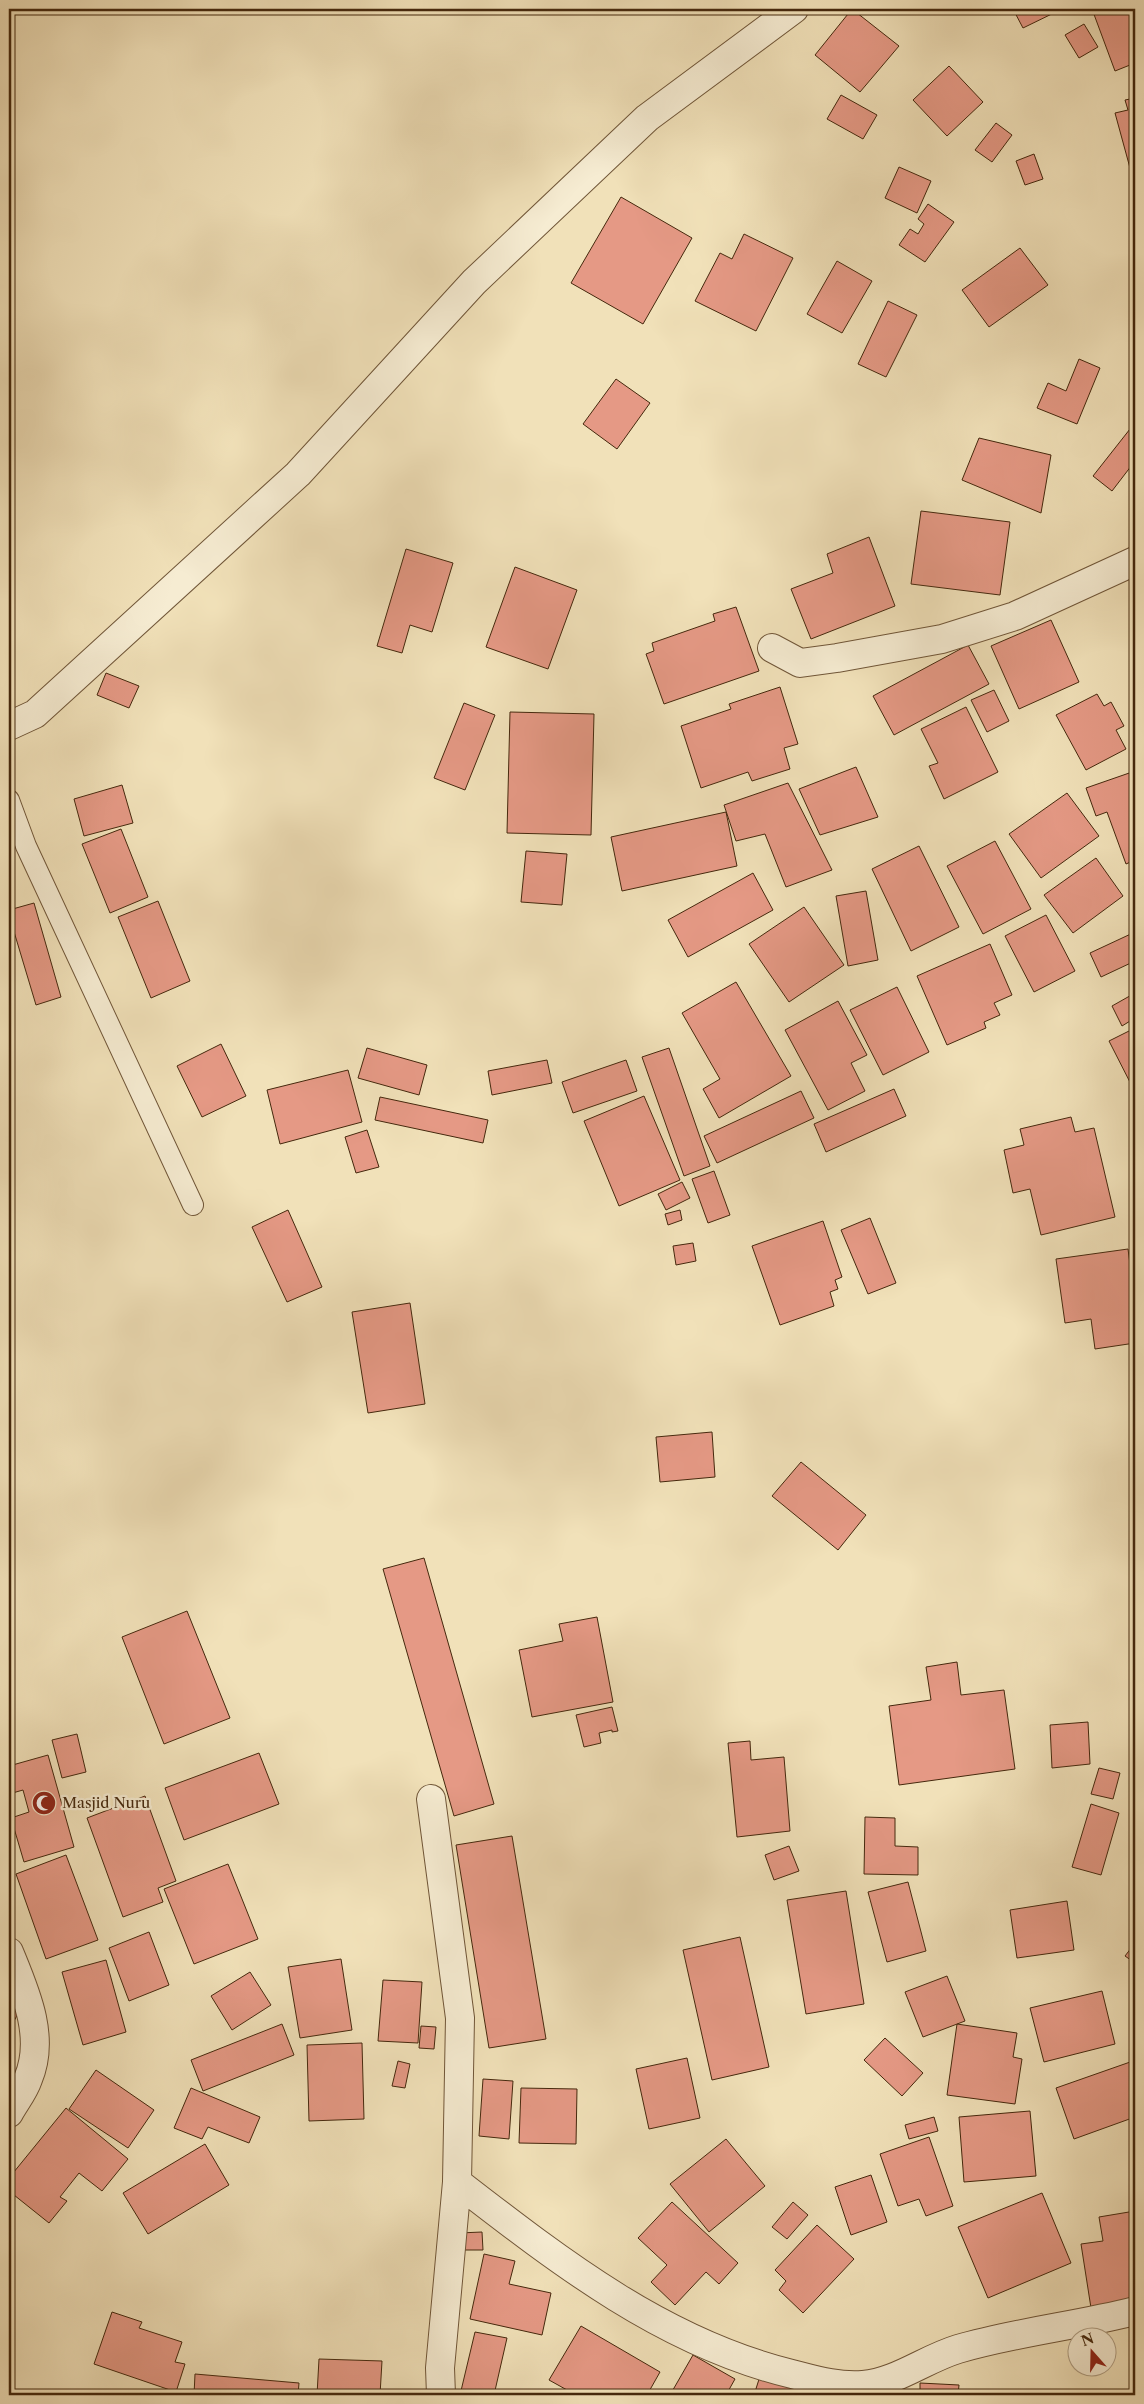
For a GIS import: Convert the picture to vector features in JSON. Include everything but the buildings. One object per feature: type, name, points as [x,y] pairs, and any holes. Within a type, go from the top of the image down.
[{"type":"street","points":[[9,726],[35,714],[298,474],[474,282],[647,118],[794,9]]},
{"type":"street","points":[[772,648],[800,663],[942,639],[1014,616],[1135,561]]},
{"type":"street","points":[[431,1799],[460,2018],[457,2182],[440,2368],[441,2395]]},
{"type":"street","points":[[9,1952],[29,1999],[35,2054],[28,2079],[9,2113]]},
{"type":"street","points":[[457,2182],[546,2251],[611,2295],[683,2335],[760,2367],[834,2385],[862,2385],[887,2388],[953,2350],[982,2342],[1096,2321],[1135,2311]]},
{"type":"lane","points":[[9,800],[26,846],[193,1205]]},
{"type":"place","name":"Masjid Nuru","points":[[44,1803]]}]
